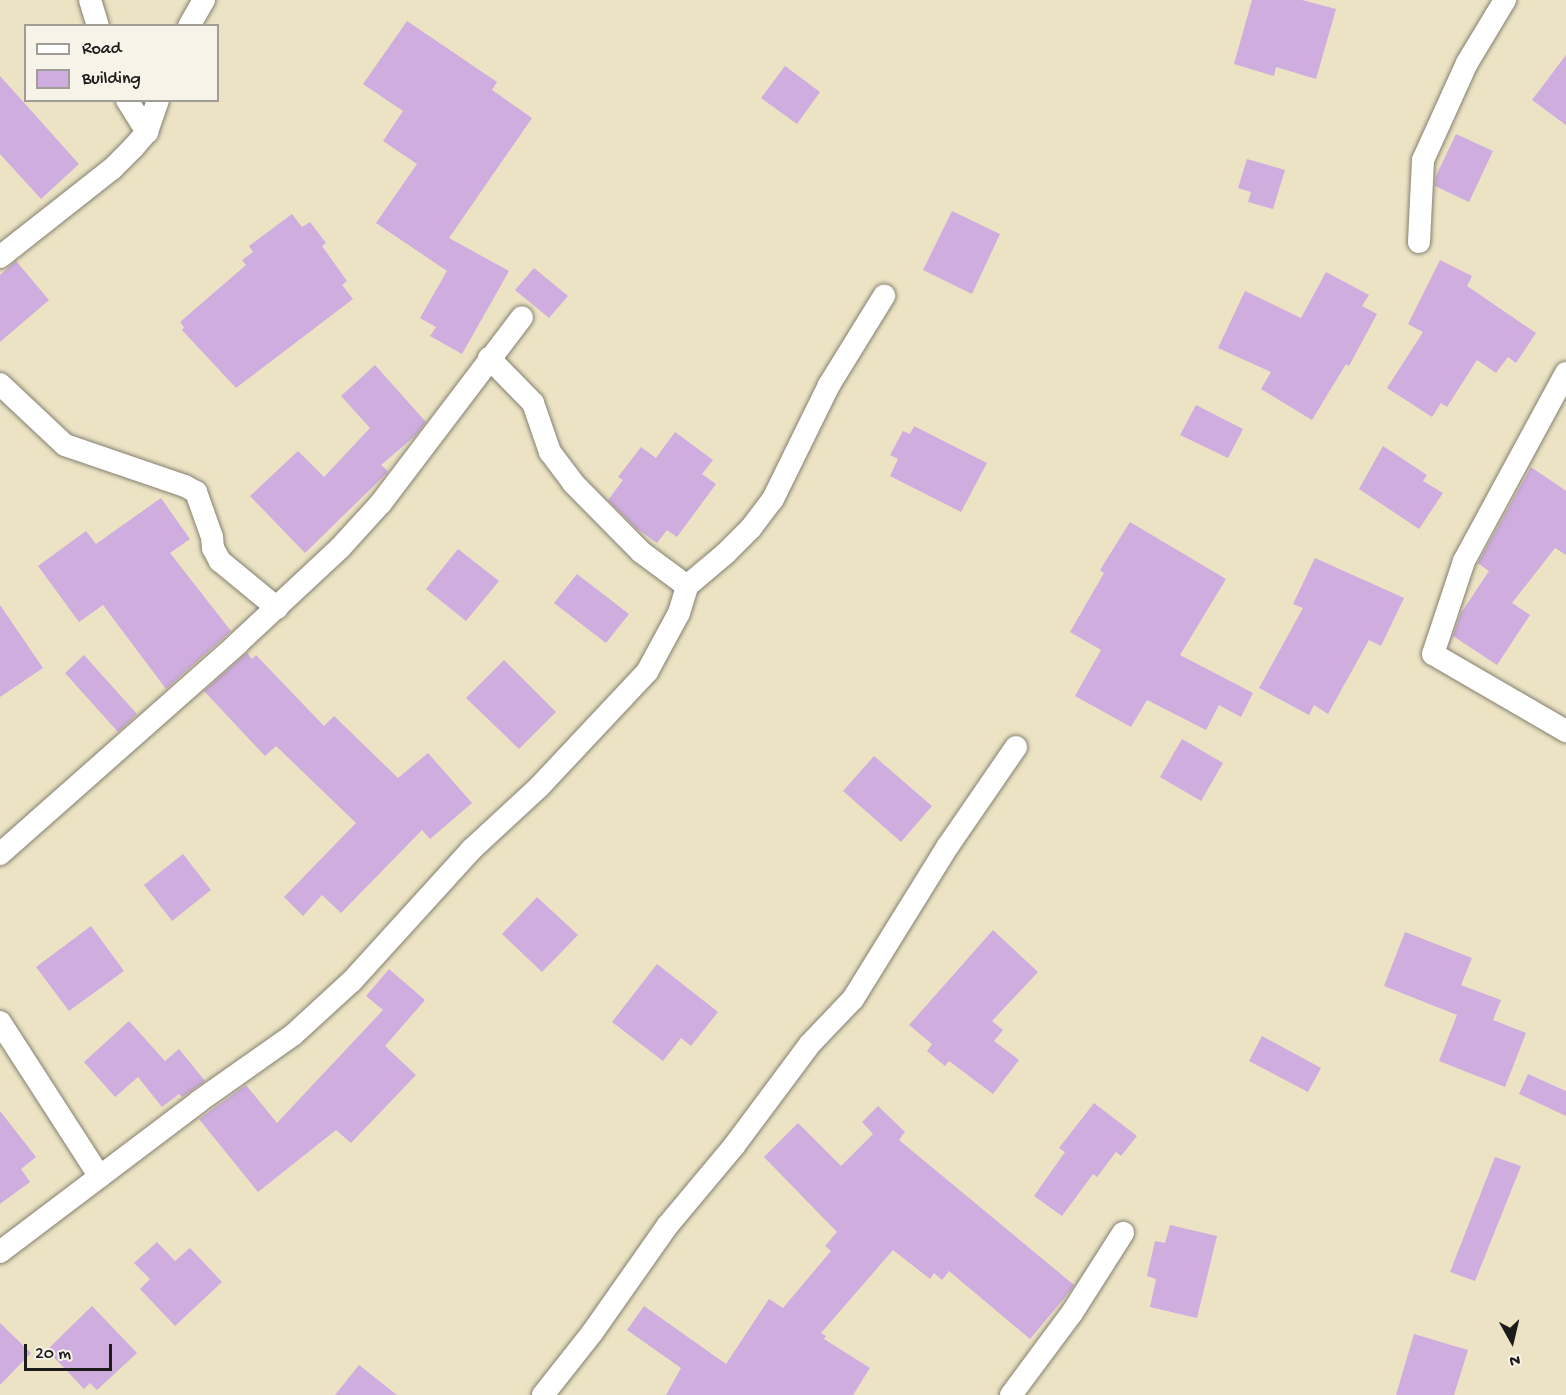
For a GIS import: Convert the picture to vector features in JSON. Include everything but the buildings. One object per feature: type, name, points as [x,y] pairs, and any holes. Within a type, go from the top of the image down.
[{"type":"street","points":[[90,0],[97,24]]},
{"type":"street","points":[[190,24],[204,0]]},
{"type":"street","points":[[1419,242],[1423,160],[1467,63],[1505,0]]},
{"type":"street","points":[[128,102],[147,132]]},
{"type":"street","points":[[0,257],[112,169],[147,132],[157,102]]},
{"type":"street","points":[[0,1252],[198,1102],[293,1035],[352,981],[472,849],[539,787],[647,672],[679,613],[687,586],[735,545],[773,499],[830,385],[884,296]]},
{"type":"street","points":[[0,854],[277,608],[340,548],[381,503],[522,317]]},
{"type":"street","points":[[489,358],[533,403],[550,452],[573,483],[641,552],[687,586]]},
{"type":"street","points":[[1566,373],[1464,561],[1433,654],[1566,731]]},
{"type":"street","points":[[0,384],[65,445],[185,486],[196,492],[212,537],[213,548],[220,561],[277,608]]},
{"type":"street","points":[[543,1395],[592,1333],[668,1226],[734,1146],[810,1044],[853,999],[948,846],[1016,747]]},
{"type":"street","points":[[0,1022],[100,1177]]},
{"type":"street","points":[[1011,1395],[1072,1313],[1123,1233]]}]
